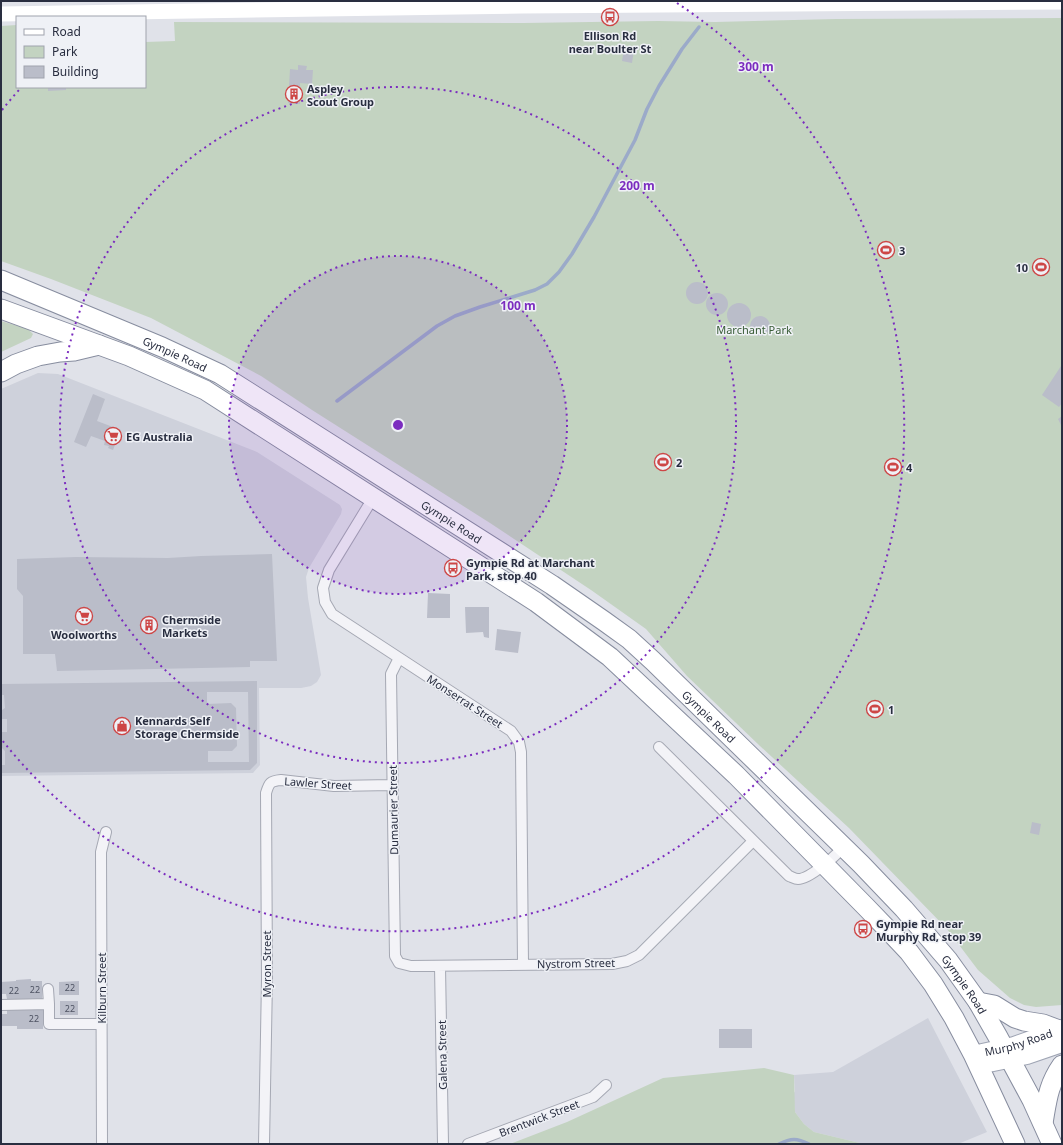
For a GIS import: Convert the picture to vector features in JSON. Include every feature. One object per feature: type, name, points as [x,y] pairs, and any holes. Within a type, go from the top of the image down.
[{"type":"highway","name":"Gympie Road","points":[[1,280],[162,347],[220,374],[552,585],[629,639],[885,888],[948,960],[978,1002],[1008,1054],[1052,1144]]},
{"type":"highway","name":"Gympie Road","points":[[1,309],[129,356],[205,390],[536,602],[610,657],[736,774],[892,934],[925,973],[954,1018],[976,1060],[1015,1144]]},
{"type":"highway","points":[[1,372],[16,364],[38,356],[74,351],[99,345]]},
{"type":"highway","points":[[978,1002],[994,1005],[1014,1018],[1043,1024],[1061,1034]]},
{"type":"highway","points":[[1043,1123],[1049,1090],[1062,1065]]},
{"type":"main road","points":[[1,14],[78,7],[311,9],[669,3],[1062,2]]},
{"type":"main road","name":"Murphy Road","points":[[976,1060],[1008,1054],[1061,1034]]},
{"type":"street","name":"Monserrat Street","points":[[373,498],[329,570],[323,588],[325,602],[332,614],[511,732],[519,742],[521,752],[523,964]]},
{"type":"street","name":"Dumaurier Street","points":[[399,658],[391,674],[395,956],[399,963]]},
{"type":"street","points":[[659,747],[789,876],[799,879],[804,878],[824,865],[844,847]]},
{"type":"street","name":"Lawler Street","points":[[269,784],[281,780],[334,786],[392,785]]},
{"type":"street","name":"Myron Street","points":[[264,1144],[267,980],[266,793],[269,784]]},
{"type":"street","name":"Kilburn Street","points":[[102,1144],[101,852],[106,832]]},
{"type":"street","name":"Nystrom Street","points":[[399,963],[411,966],[440,966],[612,964],[626,961],[639,954],[753,841]]},
{"type":"street","name":"Galena Street","points":[[440,966],[443,1144]]},
{"type":"street","points":[[48,989],[49,1024],[102,1024]]},
{"type":"street","points":[[1,1005],[49,1004]]},
{"type":"street","name":"Brentwick Street","points":[[468,1144],[593,1097],[606,1085]]},
{"type":"shaded area","name":"Chermside Markets","points":[[38,373],[58,374],[257,452],[340,505],[342,509],[341,514],[309,568],[306,577],[308,598],[321,675],[317,682],[311,686],[301,688],[259,688],[260,765],[253,773],[1,776],[1,389]]},
{"type":"shaded area","points":[[928,1018],[987,1132],[958,1144],[864,1144],[814,1132],[804,1124],[795,1112],[793,1093],[795,1092],[794,1075],[833,1072]]},
{"type":"green space","name":"Marchant Park","points":[[1062,18],[1062,1005],[1036,1007],[1024,1005],[1010,998],[978,970],[947,929],[849,828],[687,676],[646,629],[591,590],[490,523],[261,376],[151,318],[1,261],[1,26],[16,25],[16,88],[146,88],[146,42],[175,41],[174,22],[523,23],[658,21],[715,22],[836,19]]},
{"type":"green space","points":[[1,321],[28,329],[33,334],[31,338],[1,352]]},
{"type":"green space","points":[[764,1068],[794,1075],[795,1112],[804,1124],[814,1132],[864,1144],[510,1144],[567,1122],[663,1078]]},
{"type":"building","points":[[624,49],[634,50],[632,63],[622,61]]},
{"type":"building","name":"Aspley Scout Group","points":[[298,65],[307,66],[306,70],[313,70],[312,84],[300,83],[300,104],[288,103],[290,69],[298,70]]},
{"type":"building","points":[[48,88],[66,88],[66,90],[48,91]]},
{"type":"building","points":[[697,282],[705,285],[708,293],[705,301],[697,304],[689,301],[686,293],[689,285]]},
{"type":"building","points":[[717,293],[725,296],[728,304],[725,312],[717,315],[709,312],[706,304],[709,296]]},
{"type":"building","points":[[739,303],[747,307],[751,315],[747,323],[739,327],[731,323],[727,315],[731,307]]},
{"type":"building","points":[[756,316],[764,316],[770,322],[770,330],[764,336],[756,336],[750,330],[750,322]]},
{"type":"building","points":[[1061,366],[1062,403],[1059,407],[1042,395]]},
{"type":"building","points":[[93,394],[105,399],[97,421],[121,430],[113,450],[108,448],[109,446],[104,445],[105,441],[91,436],[86,447],[74,442]]},
{"type":"building","points":[[1062,416],[1062,427],[1058,419]]},
{"type":"building","name":"Chermside Markets","points":[[272,554],[277,661],[250,661],[250,667],[57,671],[55,654],[23,654],[23,596],[17,589],[17,559],[76,557],[168,558]]},
{"type":"building","points":[[428,593],[450,594],[450,618],[427,618]]},
{"type":"building","points":[[465,607],[489,607],[489,638],[484,637],[483,632],[466,633]]},
{"type":"building","points":[[497,629],[521,632],[518,653],[495,650]]},
{"type":"building","name":"Kennards Self Storage Chermside","points":[[257,681],[257,763],[250,770],[1,773],[1,765],[5,765],[5,751],[2,748],[1,732],[7,732],[7,719],[2,719],[2,710],[5,708],[4,695],[1,695],[1,684]],"holes":[[[207,692],[248,692],[249,762],[208,762],[208,751],[232,751],[237,746],[236,708],[231,703],[207,704]]]},
{"type":"building","points":[[1032,822],[1041,824],[1039,835],[1030,833]]},
{"type":"building","points":[[31,979],[31,981],[42,981],[42,999],[7,999],[6,994],[2,994],[1,982]]},
{"type":"building","points":[[79,981],[79,995],[59,995],[59,982]]},
{"type":"building","points":[[60,1001],[78,1001],[78,1015],[60,1015]]},
{"type":"building","points":[[7,1009],[43,1009],[43,1029],[17,1029],[17,1026],[2,1026],[2,1014],[7,1014]]},
{"type":"building","points":[[719,1029],[752,1029],[752,1048],[719,1048]]},
{"type":"waterway","points":[[337,401],[437,326],[455,316],[535,290],[547,284],[559,272],[572,254],[594,217],[635,140],[647,109],[659,86],[682,49],[699,27]]},
{"type":"waterway","points":[[779,1144],[794,1140],[809,1144]]},
{"type":"place","name":"Ellison Rd near Boulter St","points":[[610,17]]},
{"type":"place","name":"Aspley Scout Group","points":[[294,94]]},
{"type":"place","name":"3","points":[[886,250]]},
{"type":"place","name":"10","points":[[1041,267]]},
{"type":"place","name":"EG Australia","points":[[113,436]]},
{"type":"place","name":"2","points":[[663,462]]},
{"type":"place","name":"4","points":[[893,467]]},
{"type":"place","name":"Gympie Rd at Marchant Park, stop 40","points":[[453,568]]},
{"type":"place","name":"Woolworths","points":[[84,616]]},
{"type":"place","name":"Chermside Markets","points":[[149,625]]},
{"type":"place","name":"1","points":[[875,709]]},
{"type":"place","name":"Kennards Self Storage Chermside","points":[[122,726]]},
{"type":"place","name":"Gympie Rd near Murphy Rd, stop 39","points":[[863,929]]}]
